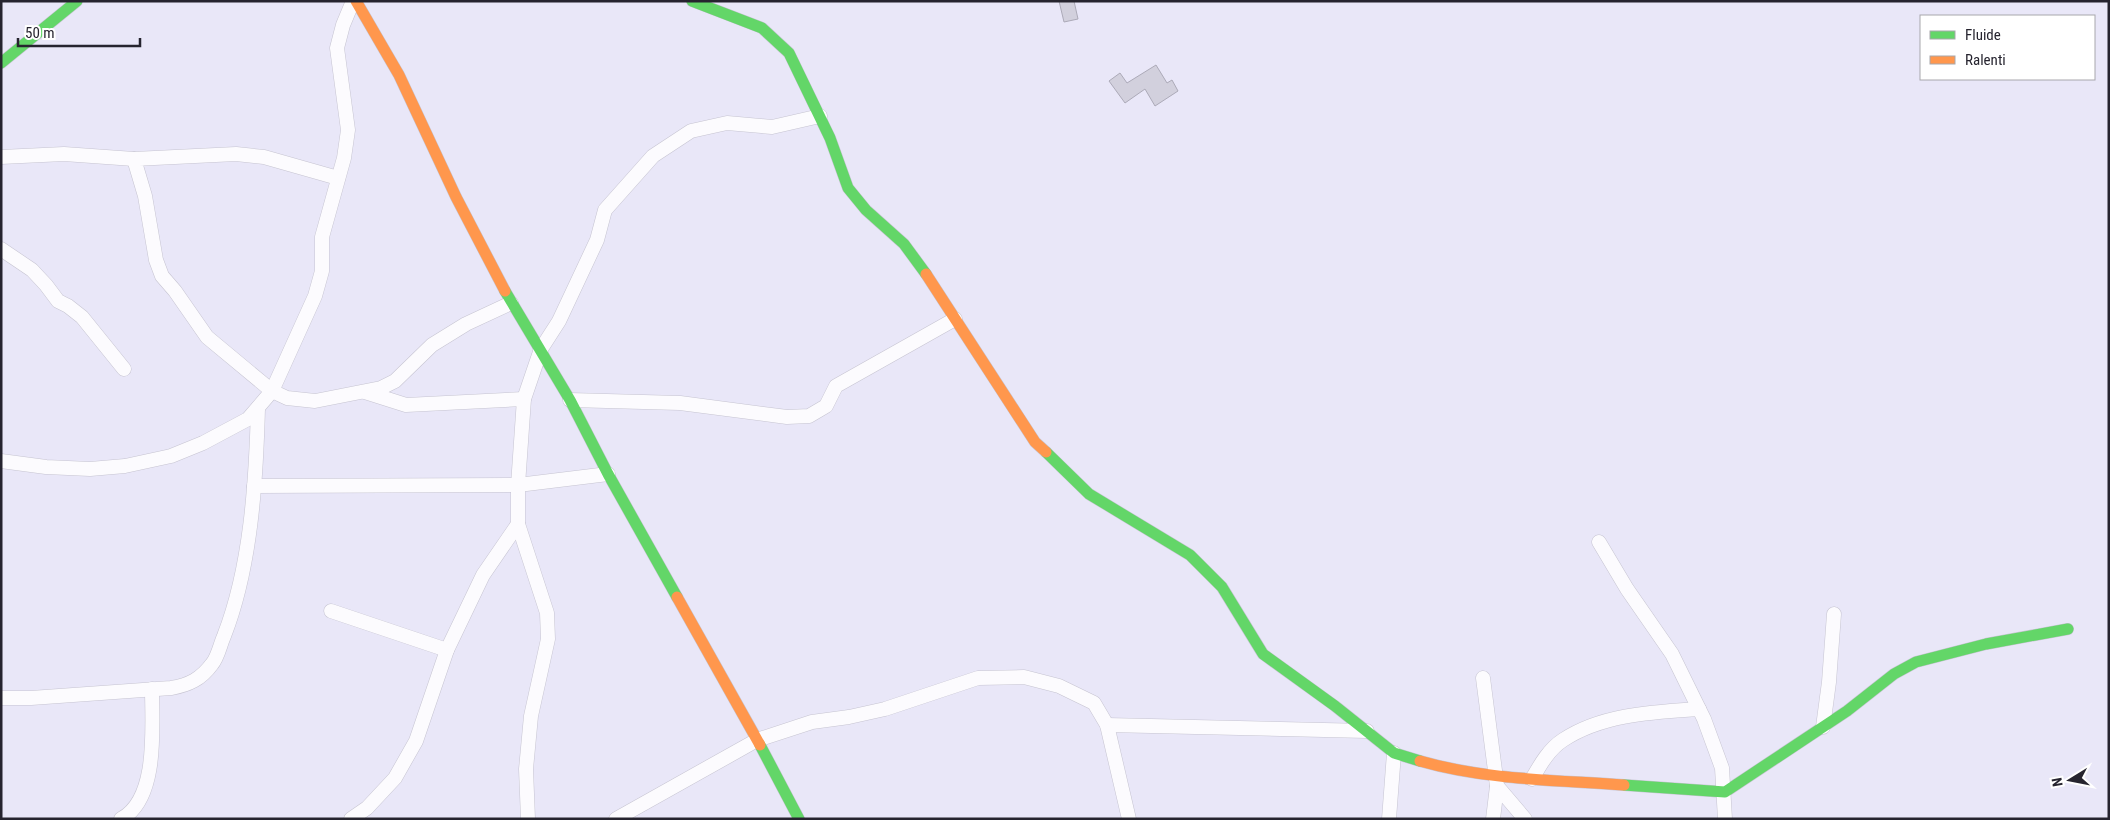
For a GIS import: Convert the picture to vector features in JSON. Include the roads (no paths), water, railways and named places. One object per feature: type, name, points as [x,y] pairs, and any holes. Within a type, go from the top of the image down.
[{"type":"main road","points":[[1,63],[77,1]]},
{"type":"main road","points":[[355,1],[399,75],[456,196],[512,303],[570,400],[608,474],[757,740],[799,819]]},
{"type":"main road","points":[[692,1],[762,28],[789,53],[830,138],[848,188],[866,210],[904,244],[929,278],[1035,442],[1089,494],[1190,555],[1222,587],[1264,654],[1367,731],[1394,754],[1497,781],[1532,779],[1725,792],[1823,727],[1894,674],[1916,662],[1986,644],[2068,629]]},
{"type":"street","points":[[1,461],[46,467],[90,469],[124,466],[171,456],[203,443],[248,419],[272,391],[315,296],[322,271],[322,237],[344,158],[348,130],[337,48],[343,25],[355,1]]},
{"type":"street","points":[[528,819],[526,769],[531,716],[548,639],[547,613],[518,524],[518,485],[524,399],[541,349],[559,321],[597,240],[605,210],[653,156],[691,130],[727,123],[772,127],[820,116]]},
{"type":"street","points":[[1,157],[64,154],[134,159],[236,154],[264,157],[338,178]]},
{"type":"street","points":[[134,159],[145,196],[156,260],[162,276],[175,291],[207,337],[272,391],[287,398],[314,401],[381,388],[395,381],[432,345],[466,324],[512,303]]},
{"type":"street","points":[[1,249],[32,270],[58,301],[82,317],[124,369]]},
{"type":"street","points":[[570,400],[680,403],[787,417],[809,416],[826,406],[836,386],[955,319]]},
{"type":"street","points":[[364,392],[406,405],[524,399]]},
{"type":"street","points":[[1,698],[31,698],[185,685],[198,679],[213,663],[229,624],[246,550],[254,486],[258,408]]},
{"type":"street","points":[[254,486],[518,485],[608,474]]},
{"type":"street","points":[[351,819],[367,808],[395,778],[416,741],[447,650],[483,575],[518,524]]},
{"type":"street","points":[[1599,542],[1626,589],[1672,654],[1699,709],[1722,768],[1725,792],[1725,819]]},
{"type":"street","points":[[331,611],[447,650]]},
{"type":"street","points":[[1823,727],[1829,682],[1834,614]]},
{"type":"street","points":[[616,819],[757,740],[812,722],[849,717],[884,709],[978,678],[1024,677],[1059,686],[1094,703],[1106,725],[1130,819]]},
{"type":"street","points":[[1483,678],[1487,719],[1497,781],[1493,819]]},
{"type":"street","points":[[121,819],[126,816],[143,794],[151,764],[152,689]]},
{"type":"street","points":[[1532,779],[1547,755],[1557,745],[1581,731],[1610,720],[1642,713],[1699,709]]},
{"type":"street","points":[[1106,725],[1367,731]]},
{"type":"street","points":[[1389,819],[1394,754]]},
{"type":"street","points":[[1497,781],[1525,819]]}]
